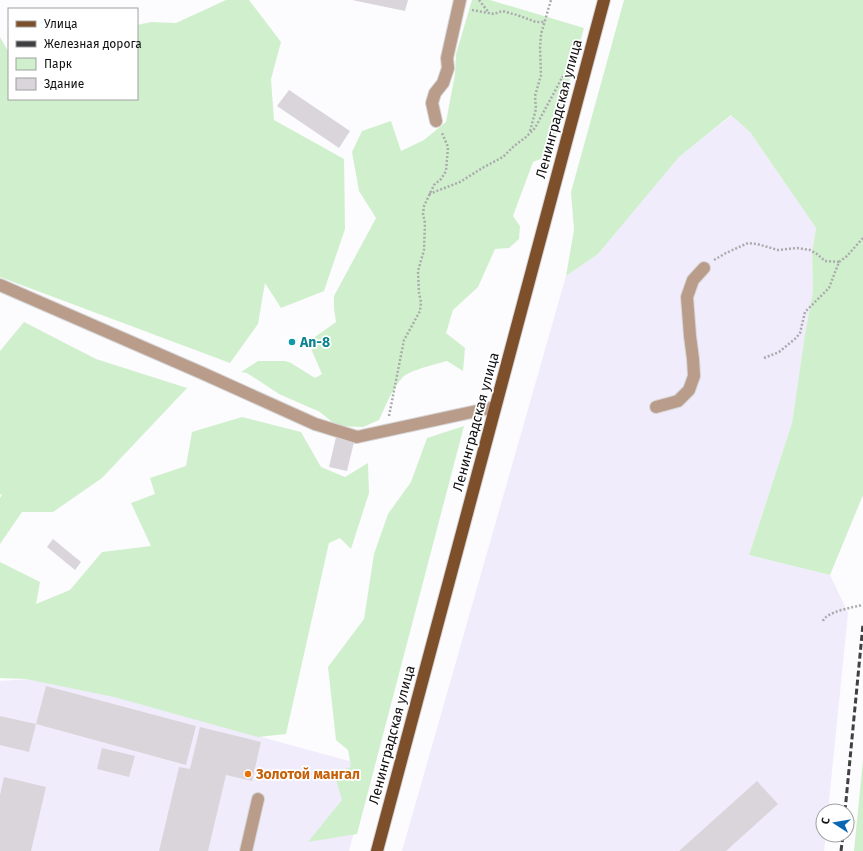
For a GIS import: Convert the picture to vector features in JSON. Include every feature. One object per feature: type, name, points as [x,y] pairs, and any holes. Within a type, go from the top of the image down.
[{"type":"main road","name":"Ленинградская улица","points":[[376,851],[604,0]]},
{"type":"street","points":[[436,121],[432,103],[436,93],[443,83],[448,68],[447,58],[459,4]]},
{"type":"street","points":[[656,407],[678,401],[689,390],[694,376],[687,297],[693,280],[704,268]]},
{"type":"street","points":[[0,285],[315,424],[357,437],[495,407]]},
{"type":"street","points":[[246,851],[258,799]]},
{"type":"path","points":[[479,0],[489,13]]},
{"type":"path","points":[[530,134],[536,109],[535,96],[542,75],[540,48],[541,34],[551,0]]},
{"type":"path","points":[[459,4],[489,13],[494,14],[502,11],[536,22],[545,22]]},
{"type":"path","points":[[429,194],[460,182],[503,157],[514,146],[530,134],[535,128],[563,76]]},
{"type":"path","points":[[384,431],[402,356],[404,340],[420,311],[421,302],[418,271],[424,250],[424,206],[434,185],[441,179],[446,171],[448,147],[436,121]]},
{"type":"path","points":[[764,358],[779,352],[796,338],[800,333],[806,312],[829,288],[839,262],[847,256],[863,238]]},
{"type":"path","points":[[704,268],[726,253],[748,243],[778,250],[797,248],[810,250],[825,261],[839,262]]},
{"type":"path","points":[[823,621],[829,614],[863,604]]},
{"type":"shaded area","points":[[732,115],[750,132],[816,228],[812,253],[813,291],[792,423],[749,555],[830,575],[848,613],[829,803],[815,803],[815,843],[825,843],[824,851],[402,851],[566,276],[598,254],[679,157]]},
{"type":"shaded area","points":[[46,678],[371,767],[349,851],[0,851],[0,681]]},
{"type":"green space","points":[[226,0],[249,0],[281,42],[271,79],[274,120],[344,159],[345,229],[324,291],[281,308],[265,283],[258,324],[230,363],[0,277],[0,37],[8,51],[8,100],[138,100],[138,25],[151,22],[176,23]]},
{"type":"green space","points":[[472,0],[490,0],[584,28],[561,110],[551,155],[533,162],[513,216],[520,226],[519,239],[509,248],[495,249],[478,287],[453,310],[446,333],[465,348],[463,371],[447,361],[406,374],[396,386],[379,420],[363,427],[337,426],[320,412],[279,394],[247,373],[241,372],[258,361],[285,361],[291,363],[315,378],[322,374],[312,351],[315,337],[336,322],[334,296],[376,218],[359,191],[352,152],[362,131],[391,121],[401,151],[424,140],[446,122],[455,74],[456,54]]},
{"type":"green space","points":[[624,0],[863,0],[863,495],[830,575],[749,555],[792,423],[813,291],[812,253],[816,228],[750,132],[731,115],[679,157],[598,254],[566,276],[574,230],[571,192]]},
{"type":"green space","points":[[24,322],[96,359],[187,388],[102,478],[53,512],[22,512],[0,544],[0,498],[2,495],[0,494],[0,351]]},
{"type":"green space","points":[[242,417],[301,432],[321,467],[345,477],[368,463],[369,493],[351,549],[340,538],[329,543],[286,734],[258,737],[114,697],[26,679],[0,678],[0,562],[40,582],[36,604],[70,590],[102,552],[151,546],[131,503],[155,494],[150,478],[186,466],[192,432]]},
{"type":"green space","points":[[464,426],[357,834],[308,842],[342,800],[334,773],[351,767],[348,750],[336,740],[328,667],[364,619],[374,554],[388,514],[411,482],[427,438]]},
{"type":"green space","points":[[863,760],[863,851],[854,851]]},
{"type":"building","points":[[352,0],[408,0],[405,11]]},
{"type":"building","points":[[289,90],[350,131],[339,148],[277,106]]},
{"type":"building","points":[[336,437],[354,442],[347,471],[329,467]]},
{"type":"building","points":[[53,539],[81,562],[75,570],[47,547]]},
{"type":"building","points":[[46,686],[196,726],[186,765],[36,724]]},
{"type":"building","points":[[0,716],[36,724],[29,752],[0,745]]},
{"type":"building","points":[[200,727],[261,742],[252,781],[226,775],[208,851],[159,851],[179,767],[190,769]]},
{"type":"building","points":[[102,748],[135,756],[129,777],[97,769]]},
{"type":"building","points":[[4,777],[46,787],[31,851],[0,851],[0,795]]},
{"type":"building","points":[[757,781],[778,804],[726,851],[679,851]]},
{"type":"railway","points":[[846,803],[863,624]]},
{"type":"railway","points":[[841,851],[842,843]]},
{"type":"place","name":"An-8","points":[[292,342]]},
{"type":"place","name":"Золотой мангал","points":[[248,774]]}]
